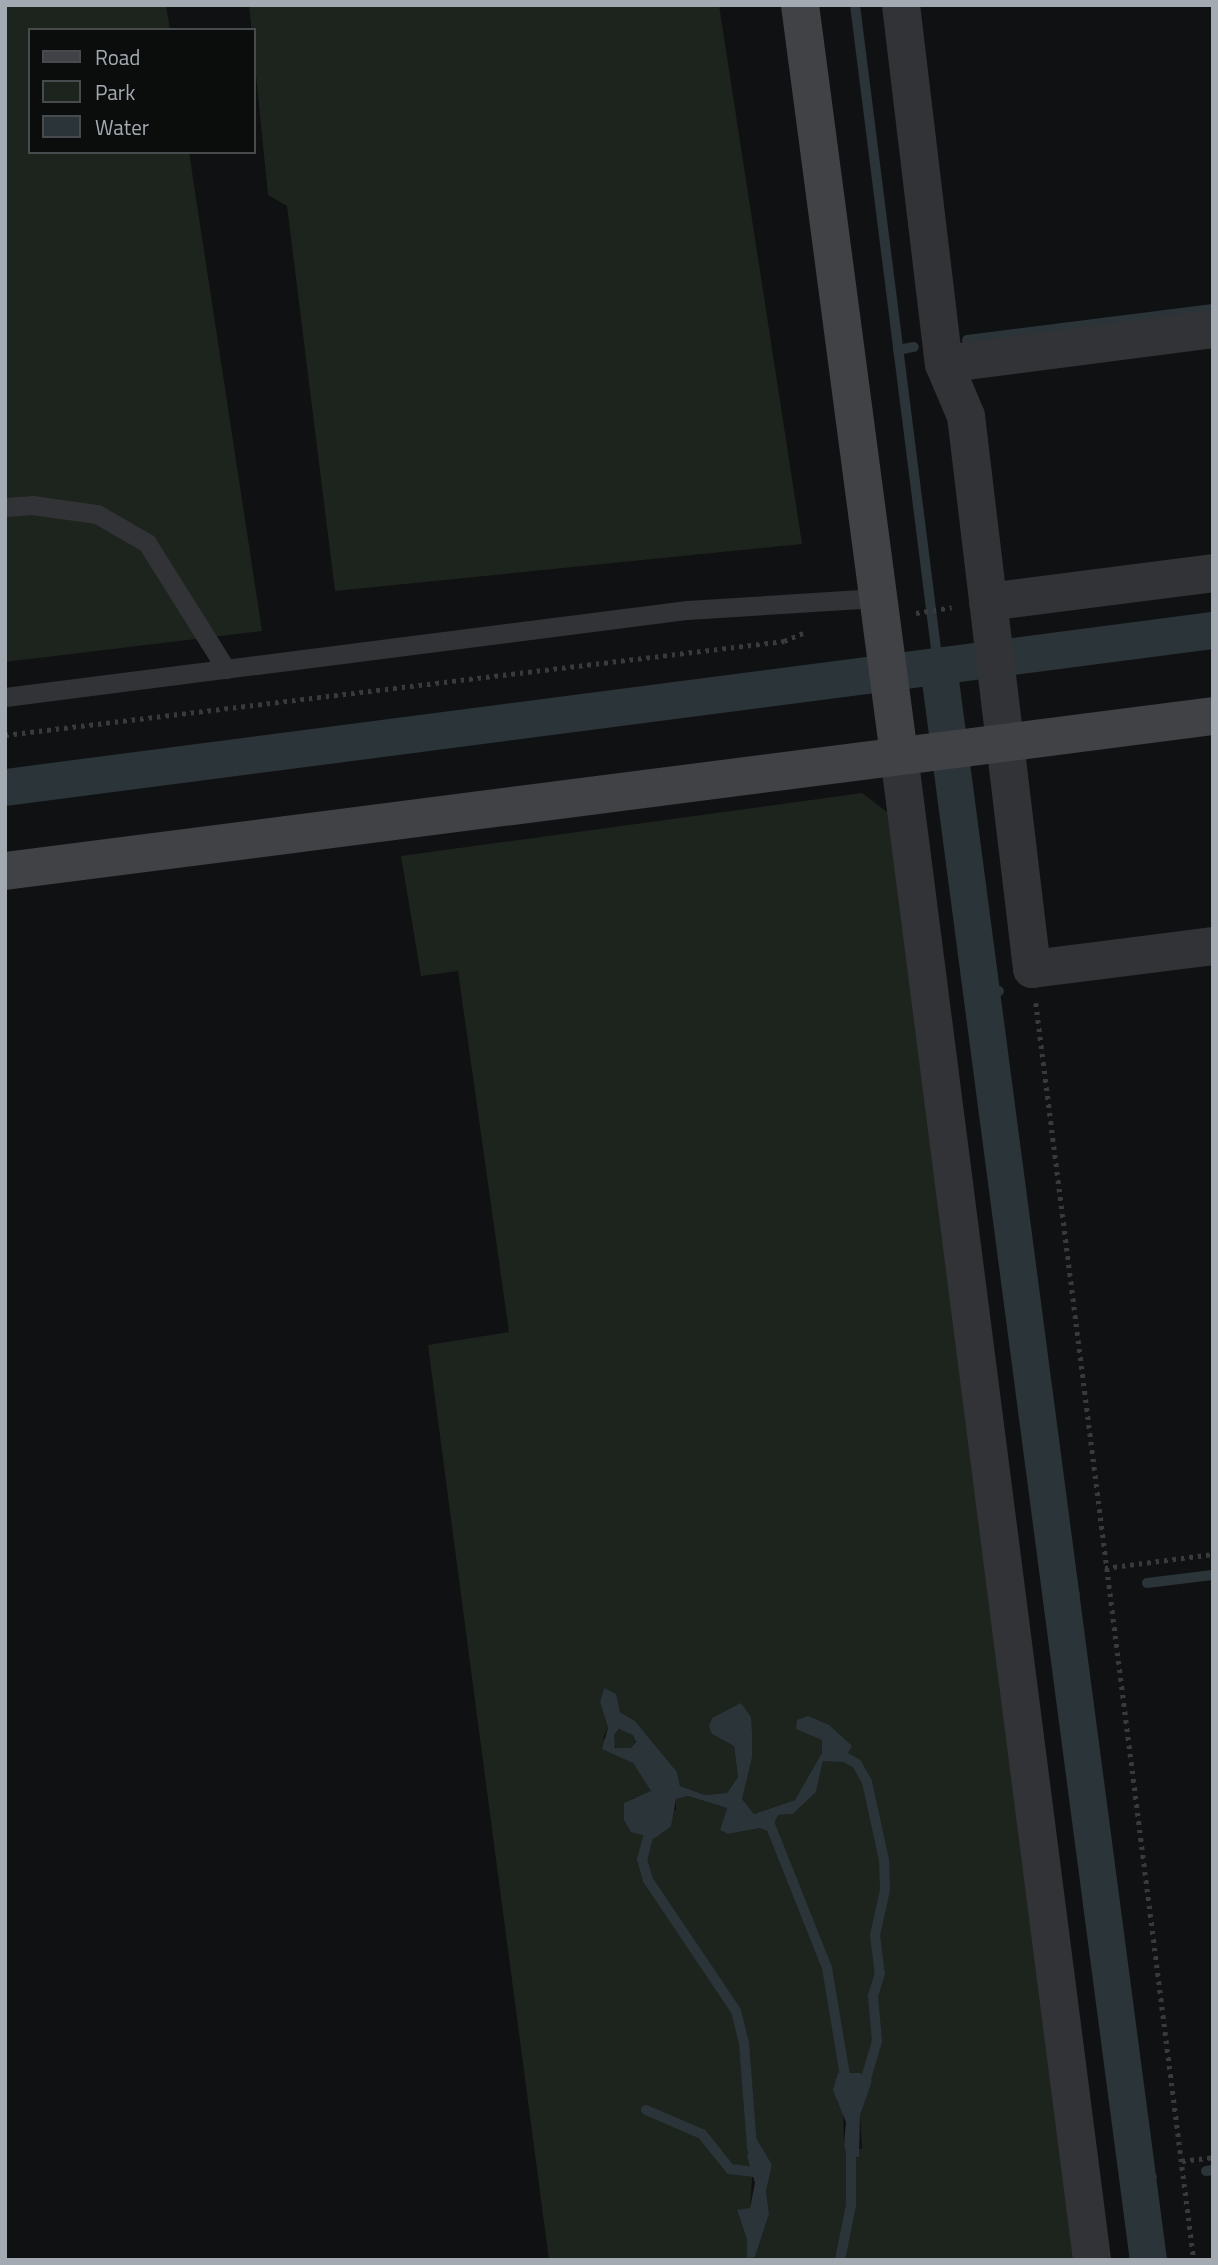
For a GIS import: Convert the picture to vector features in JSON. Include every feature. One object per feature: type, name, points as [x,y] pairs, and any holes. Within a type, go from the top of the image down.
[{"type":"street","points":[[800,5],[862,599],[885,645],[905,744],[1092,2260]]},
{"type":"street","points":[[901,5],[944,364],[966,416],[979,615],[1032,969],[1213,946]]},
{"type":"street","points":[[944,364],[1213,329]]},
{"type":"street","points":[[979,615],[1213,573]]},
{"type":"street","points":[[5,871],[905,744],[998,733],[1213,716]]},
{"type":"lane","points":[[5,507],[32,505],[97,514],[147,544],[226,669]]},
{"type":"lane","points":[[5,697],[687,610],[862,599]]},
{"type":"path","points":[[5,735],[783,641],[820,625],[862,599]]},
{"type":"path","points":[[918,613],[979,615]]},
{"type":"path","points":[[1032,969],[1105,1568],[1194,2260]]},
{"type":"path","points":[[1105,1568],[1213,1554]]},
{"type":"path","points":[[1182,2161],[1213,2157]]},
{"type":"green space","points":[[5,5],[166,5],[170,28],[28,28],[28,154],[189,154],[262,631],[5,662]]},
{"type":"green space","points":[[249,5],[719,5],[802,544],[335,591],[287,206],[268,195],[256,75],[256,28],[251,28]]},
{"type":"green space","points":[[862,793],[891,815],[1077,2260],[549,2260],[428,1345],[509,1332],[458,971],[421,976],[401,856]],"holes":[[[604,1688],[620,1712],[635,1721],[677,1772],[680,1786],[705,1795],[727,1793],[738,1777],[734,1746],[712,1734],[712,1718],[729,1711],[746,1779],[742,1799],[754,1814],[795,1800],[807,1784],[822,1753],[823,1740],[797,1729],[852,1746],[823,1761],[816,1792],[793,1814],[778,1815],[760,1828],[728,1834],[720,1830],[727,1808],[688,1796],[676,1799],[676,1810],[630,1798],[644,1798],[651,1791],[633,1763],[603,1738],[608,1728],[600,1702]],[[843,2107],[860,2115],[862,2149],[844,2146]],[[753,2165],[772,2165],[766,2191],[769,2214],[755,2257],[747,2257],[747,2240],[737,2211],[750,2208]]]},
{"type":"green space","points":[[624,1729],[634,1736],[635,1740],[628,1750],[624,1751],[614,1744],[613,1740],[620,1730]]},
{"type":"water","points":[[604,1688],[616,1694],[620,1712],[635,1721],[677,1772],[680,1786],[705,1795],[727,1793],[738,1777],[734,1746],[712,1734],[709,1726],[712,1718],[741,1703],[751,1717],[752,1734],[752,1757],[742,1799],[754,1814],[795,1800],[822,1753],[822,1740],[796,1729],[797,1720],[808,1716],[829,1725],[852,1746],[843,1762],[823,1761],[816,1792],[793,1814],[778,1815],[770,1832],[760,1828],[728,1834],[720,1830],[727,1808],[688,1796],[676,1799],[671,1826],[655,1838],[631,1832],[624,1820],[624,1803],[651,1791],[633,1763],[602,1749],[608,1728],[600,1702]],"holes":[[[619,1729],[633,1735],[636,1742],[631,1748],[615,1748],[614,1735]]]},
{"type":"water","points":[[838,2073],[860,2073],[872,2081],[860,2115],[859,2157],[848,2156],[844,2146],[846,2122],[833,2090]]},
{"type":"water","points":[[756,2138],[772,2165],[766,2191],[769,2214],[755,2257],[747,2258],[747,2240],[737,2210],[750,2208],[755,2183],[747,2156]]},
{"type":"waterway","points":[[855,5],[938,665]]},
{"type":"waterway","points":[[967,340],[1213,309]]},
{"type":"waterway","points":[[898,350],[914,347]]},
{"type":"waterway","points":[[5,787],[1213,630]]},
{"type":"waterway","points":[[938,665],[1148,2260]]},
{"type":"waterway","points":[[980,993],[999,991]]},
{"type":"waterway","points":[[1147,1583],[1213,1575]]},
{"type":"waterway","points":[[1058,1596],[1075,1594]]},
{"type":"waterway","points":[[834,1751],[857,1764],[867,1782],[884,1860],[885,1890],[875,1935],[880,1973],[873,1996],[877,2041],[863,2089]]},
{"type":"waterway","points":[[767,1817],[827,1968],[847,2087]]},
{"type":"waterway","points":[[650,1830],[642,1859],[648,1880],[736,2011],[744,2043],[752,2148],[757,2160]]},
{"type":"waterway","points":[[646,2110],[702,2134],[730,2169],[761,2173]]},
{"type":"waterway","points":[[840,2260],[851,2205],[851,2145]]},
{"type":"waterway","points":[[1206,2171],[1213,2170]]},
{"type":"waterway","points":[[1137,2179],[1152,2177]]}]
